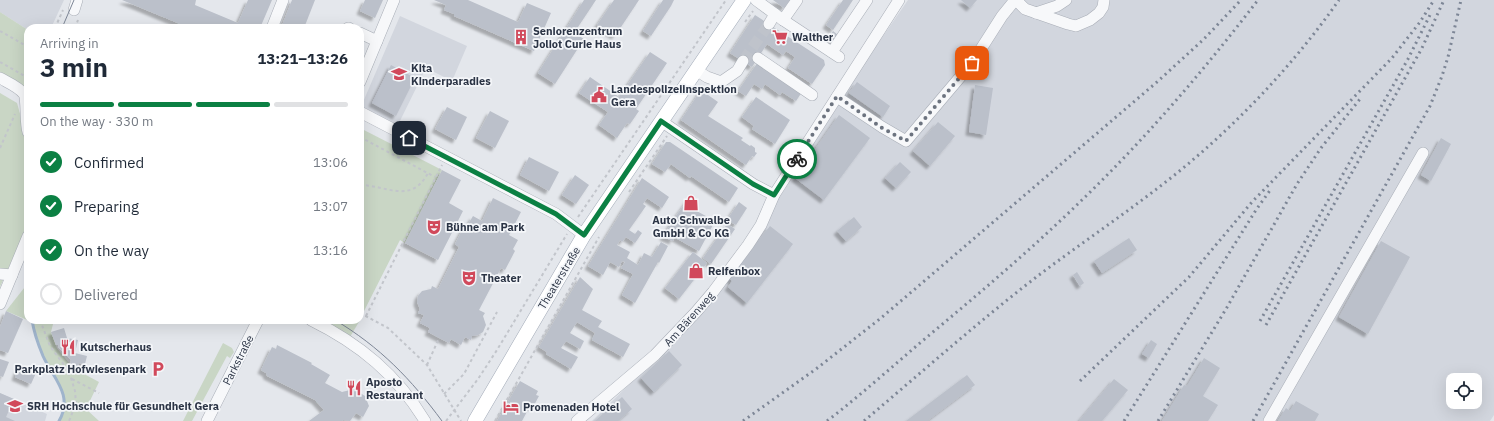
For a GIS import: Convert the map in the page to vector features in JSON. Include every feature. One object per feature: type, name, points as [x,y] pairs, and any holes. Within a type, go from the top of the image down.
[{"type":"main road","name":"Theaterstraße","points":[[475,421],[584,235],[667,125],[696,70],[744,0]]},
{"type":"street","points":[[274,24],[283,0]]},
{"type":"street","points":[[364,72],[394,0]]},
{"type":"street","points":[[776,19],[797,0]]},
{"type":"street","points":[[757,1],[776,19],[835,54],[867,0]]},
{"type":"street","name":"Am Bärenweg","points":[[577,421],[655,355],[714,292],[761,225],[774,195],[899,0]]},
{"type":"street","points":[[837,96],[882,128],[906,141],[972,63],[1002,16],[1015,0],[1025,9],[1076,26],[1099,14],[1103,7],[1104,0]]},
{"type":"street","points":[[1036,13],[1057,6],[1066,0]]},
{"type":"street","points":[[364,35],[377,41]]},
{"type":"street","points":[[758,58],[812,95]]},
{"type":"street","points":[[696,70],[707,77],[721,82],[736,71],[743,61]]},
{"type":"street","points":[[0,78],[24,95]]},
{"type":"street","points":[[364,114],[547,209],[584,235]]},
{"type":"street","points":[[667,125],[753,184],[774,195]]},
{"type":"street","points":[[1269,421],[1423,154]]},
{"type":"street","points":[[0,304],[24,246]]},
{"type":"street","points":[[0,274],[12,275]]},
{"type":"street","name":"Parkstraße","points":[[207,421],[256,324]]},
{"type":"street","points":[[320,324],[371,356],[394,378],[415,404],[425,421]]},
{"type":"path","points":[[446,421],[453,409],[478,379],[498,350],[572,226],[726,0]]},
{"type":"path","points":[[742,27],[757,1]]},
{"type":"path","points":[[0,31],[24,45]]},
{"type":"path","points":[[0,62],[24,76]]},
{"type":"path","points":[[0,148],[16,112]]},
{"type":"path","points":[[629,193],[667,125]]},
{"type":"path","points":[[364,139],[436,177]]},
{"type":"path","points":[[446,157],[366,316],[388,328],[427,365],[461,421]]},
{"type":"path","points":[[364,186],[406,191],[420,185],[428,173]]},
{"type":"path","points":[[496,421],[602,232]]},
{"type":"path","points":[[444,394],[464,374],[497,312]]},
{"type":"path","points":[[42,324],[50,346],[64,365],[71,378],[75,391],[76,404],[69,421]]},
{"type":"path","points":[[427,365],[439,338]]},
{"type":"path","points":[[71,378],[100,393]]},
{"type":"shaded area","points":[[0,0],[64,0],[53,24],[24,24],[24,27],[0,12]]},
{"type":"shaded area","points":[[908,0],[1494,0],[1494,415],[1490,421],[592,421],[707,308],[868,58]]},
{"type":"shaded area","name":"Kita Kinderparadies","points":[[400,16],[467,46],[452,81],[426,68],[396,129],[364,111],[364,100]]},
{"type":"shaded area","name":"SRH Hochschule für Gesundheit Gera","points":[[0,393],[47,414],[45,421],[0,421]]},
{"type":"green space","points":[[0,12],[24,27],[24,87],[0,72]]},
{"type":"green space","points":[[0,93],[17,103],[24,128],[24,234],[0,287]]},
{"type":"green space","points":[[364,130],[442,170],[405,243],[400,240],[364,311]]},
{"type":"green space","points":[[24,288],[24,319],[6,311]]},
{"type":"green space","points":[[33,324],[53,324],[51,332],[57,348],[73,368],[99,382],[86,409],[99,421],[59,421],[63,412],[64,404],[61,388],[42,354]]},
{"type":"green space","points":[[326,324],[358,324],[350,337]]},
{"type":"green space","points":[[223,343],[232,348],[234,352],[230,358],[227,356],[192,421],[183,421]]},
{"type":"building","points":[[122,0],[196,0],[195,5],[238,23],[248,0],[272,0],[262,24],[180,24]]},
{"type":"building","points":[[292,0],[315,0],[306,24],[283,24]]},
{"type":"building","points":[[365,0],[383,0],[375,18],[360,11]]},
{"type":"building","name":"Seniorenzentrum Joliot Curie Haus","points":[[434,0],[468,0],[518,22],[527,3],[551,13],[534,51],[454,16],[454,14],[444,10],[446,5]]},
{"type":"building","points":[[584,0],[596,0],[574,33],[584,39],[555,84],[538,73]]},
{"type":"building","points":[[614,0],[639,0],[615,36],[597,25]]},
{"type":"building","points":[[663,0],[674,0],[651,36],[643,31]]},
{"type":"building","points":[[773,0],[790,0],[784,8]]},
{"type":"building","points":[[843,0],[853,0],[833,30],[826,25]]},
{"type":"building","points":[[961,0],[977,0],[970,8]]},
{"type":"building","points":[[755,15],[824,60],[825,65],[812,84],[788,68],[795,57],[786,51],[783,55],[767,44],[752,67],[730,53]]},
{"type":"building","points":[[833,31],[838,35],[834,42],[829,38]]},
{"type":"building","name":"Landespolizeiinspektion Gera","points":[[650,52],[667,63],[636,109],[639,111],[630,124],[627,123],[617,138],[599,125],[608,112],[579,93],[590,77],[619,97]]},
{"type":"building","points":[[758,62],[802,92],[796,101],[782,92],[780,95],[765,84],[762,89],[754,84],[746,96],[738,91]]},
{"type":"building","points":[[391,65],[415,78],[396,116],[372,103]]},
{"type":"building","points":[[857,82],[890,106],[883,117],[849,93]]},
{"type":"building","points":[[975,85],[993,88],[986,135],[969,132]]},
{"type":"building","points":[[701,90],[718,102],[708,116],[743,138],[741,140],[755,148],[755,152],[757,153],[754,157],[752,156],[746,165],[681,120]]},
{"type":"building","points":[[756,97],[790,120],[775,144],[752,129],[754,126],[742,117]]},
{"type":"building","points":[[447,107],[467,117],[456,140],[435,129]]},
{"type":"building","points":[[490,111],[509,121],[495,148],[476,138]]},
{"type":"building","points":[[839,115],[870,138],[824,200],[795,178]]},
{"type":"building","points":[[938,122],[955,136],[930,166],[913,151]]},
{"type":"building","points":[[1441,138],[1451,144],[1431,181],[1421,175]]},
{"type":"building","points":[[666,142],[670,142],[738,188],[729,202],[691,176],[690,178],[671,164],[665,172],[652,164]]},
{"type":"building","points":[[529,157],[559,172],[549,191],[520,175]]},
{"type":"building","points":[[900,162],[911,172],[896,188],[885,178]]},
{"type":"building","name":"Bühne am Park","points":[[442,170],[461,180],[449,203],[463,211],[438,260],[405,243]]},
{"type":"building","points":[[575,175],[589,185],[576,204],[562,195]]},
{"type":"building","points":[[642,178],[669,197],[662,208],[647,198],[643,204],[646,206],[629,230],[635,234],[638,230],[642,233],[635,243],[626,237],[622,242],[620,240],[617,245],[630,252],[627,258],[638,265],[644,253],[652,257],[661,242],[668,246],[635,303],[622,295],[633,274],[621,268],[625,262],[622,261],[619,267],[610,262],[603,275],[588,266]]},
{"type":"building","name":"Theater","points":[[493,198],[521,212],[509,235],[518,240],[513,249],[515,251],[505,270],[501,268],[479,310],[485,313],[483,316],[486,325],[483,332],[472,336],[471,340],[465,337],[461,345],[451,339],[449,343],[428,332],[430,328],[420,323],[424,315],[418,313],[420,309],[417,302],[418,296],[422,291],[431,289],[432,286],[438,289],[459,247],[455,244],[465,225],[467,226],[473,216],[482,221]]},
{"type":"building","points":[[689,198],[696,202],[693,209],[715,221],[699,251],[674,237],[673,241],[663,237]]},
{"type":"building","points":[[739,202],[747,208],[736,225],[727,220]]},
{"type":"building","points":[[854,217],[862,227],[846,241],[837,231]]},
{"type":"building","points":[[727,224],[735,229],[711,264],[703,258]]},
{"type":"building","points":[[770,226],[793,244],[747,303],[728,287],[732,281],[729,278]]},
{"type":"building","points":[[1129,238],[1137,250],[1102,273],[1094,261]]},
{"type":"building","points":[[1381,241],[1410,257],[1368,334],[1339,317]]},
{"type":"building","points":[[693,252],[707,263],[679,299],[665,288]]},
{"type":"building","points":[[1077,272],[1084,283],[1080,286],[1073,275]]},
{"type":"building","points":[[580,277],[593,289],[582,310],[602,321],[598,327],[630,344],[623,357],[592,340],[595,333],[577,322],[570,333],[584,341],[580,349],[566,341],[561,348],[578,357],[571,369],[546,354],[547,352],[539,347]]},
{"type":"building","points":[[6,311],[23,319],[8,353],[0,350],[0,327]]},
{"type":"building","name":"Kutscherhaus","points":[[64,328],[67,338],[78,340],[75,353],[87,356],[85,364],[79,363],[78,368],[70,366],[71,360],[59,348],[58,345],[56,345],[51,332]]},
{"type":"building","points":[[1151,340],[1157,344],[1149,358],[1142,354]]},
{"type":"building","points":[[277,345],[312,363],[311,364],[330,375],[325,383],[342,392],[354,389],[365,396],[369,406],[363,417],[356,413],[350,421],[309,421],[324,410],[315,400],[267,376],[266,373],[261,370],[272,347],[276,349]]},
{"type":"building","points":[[669,351],[682,365],[654,392],[641,378]]},
{"type":"building","points":[[1204,358],[1220,368],[1203,396],[1218,405],[1208,421],[1162,421],[1184,385],[1187,386]]},
{"type":"building","points":[[0,359],[9,362],[3,377],[0,376]]},
{"type":"building","points":[[19,366],[36,373],[31,384],[15,377]]},
{"type":"building","points":[[967,375],[975,385],[927,421],[906,421]]},
{"type":"building","points":[[1114,379],[1128,390],[1102,421],[1079,421]]},
{"type":"building","points":[[520,381],[538,391],[536,395],[539,396],[533,407],[530,406],[522,421],[497,421]]},
{"type":"building","points":[[0,393],[14,399],[6,417],[15,421],[0,421]]},
{"type":"building","points":[[622,397],[632,409],[618,421],[595,421]]},
{"type":"building","points":[[1296,401],[1319,414],[1315,421],[1278,421],[1286,408],[1290,411]]},
{"type":"waterway","points":[[33,324],[36,338],[43,356],[63,395],[63,412],[59,421]]},
{"type":"tunnel","points":[[743,61],[769,24]]},
{"type":"tram line","points":[[64,24],[74,0]]},
{"type":"tram line","points":[[341,324],[366,341],[394,365],[419,391],[442,421]]},
{"type":"railway","points":[[743,421],[816,369],[881,318],[1157,82],[1204,39],[1241,0]]},
{"type":"railway","points":[[827,421],[987,286],[1084,198],[1153,127],[1217,52],[1258,0]]},
{"type":"railway","points":[[864,421],[1017,292],[1151,193],[1209,146],[1269,87],[1323,23],[1339,0]]},
{"type":"railway","points":[[1080,381],[1189,277],[1252,202],[1392,58],[1420,22],[1434,0]]},
{"type":"railway","points":[[1266,325],[1422,48],[1444,0]]},
{"type":"railway","points":[[1253,421],[1430,106],[1448,57],[1461,0]]},
{"type":"railway","points":[[1260,321],[1408,59],[1430,15]]},
{"type":"railway","points":[[1158,421],[1226,309],[1297,184],[1321,148],[1360,99]]},
{"type":"railway","points":[[1124,421],[1256,210],[1271,189]]},
{"type":"way so far","points":[[797,159],[837,96],[882,128],[906,141],[972,63]]},
{"type":"place","name":"Seniorenzentrum Joliot Curie Haus","points":[[521,37]]},
{"type":"place","name":"Walther","points":[[780,37]]},
{"type":"place","name":"Kita Kinderparadies","points":[[399,74]]},
{"type":"place","name":"Landespolizeiinspektion Gera","points":[[599,95]]},
{"type":"place","name":"Auto Schwalbe GmbH & Co KG","points":[[691,203]]},
{"type":"place","name":"Bühne am Park","points":[[434,227]]},
{"type":"place","name":"Reifenbox","points":[[696,271]]},
{"type":"place","name":"Theater","points":[[469,278]]},
{"type":"place","name":"Kutscherhaus","points":[[68,347]]},
{"type":"place","name":"Parkplatz Hofwiesenpark","points":[[158,369]]},
{"type":"place","name":"Aposto Restaurant","points":[[354,388]]},
{"type":"place","name":"SRH Hochschule für Gesundheit Gera","points":[[15,406]]},
{"type":"place","name":"Promenaden Hotel","points":[[511,407]]},
{"type":"route","points":[[409,138],[556,214],[584,235],[661,121],[753,184],[774,195],[797,159]]}]
